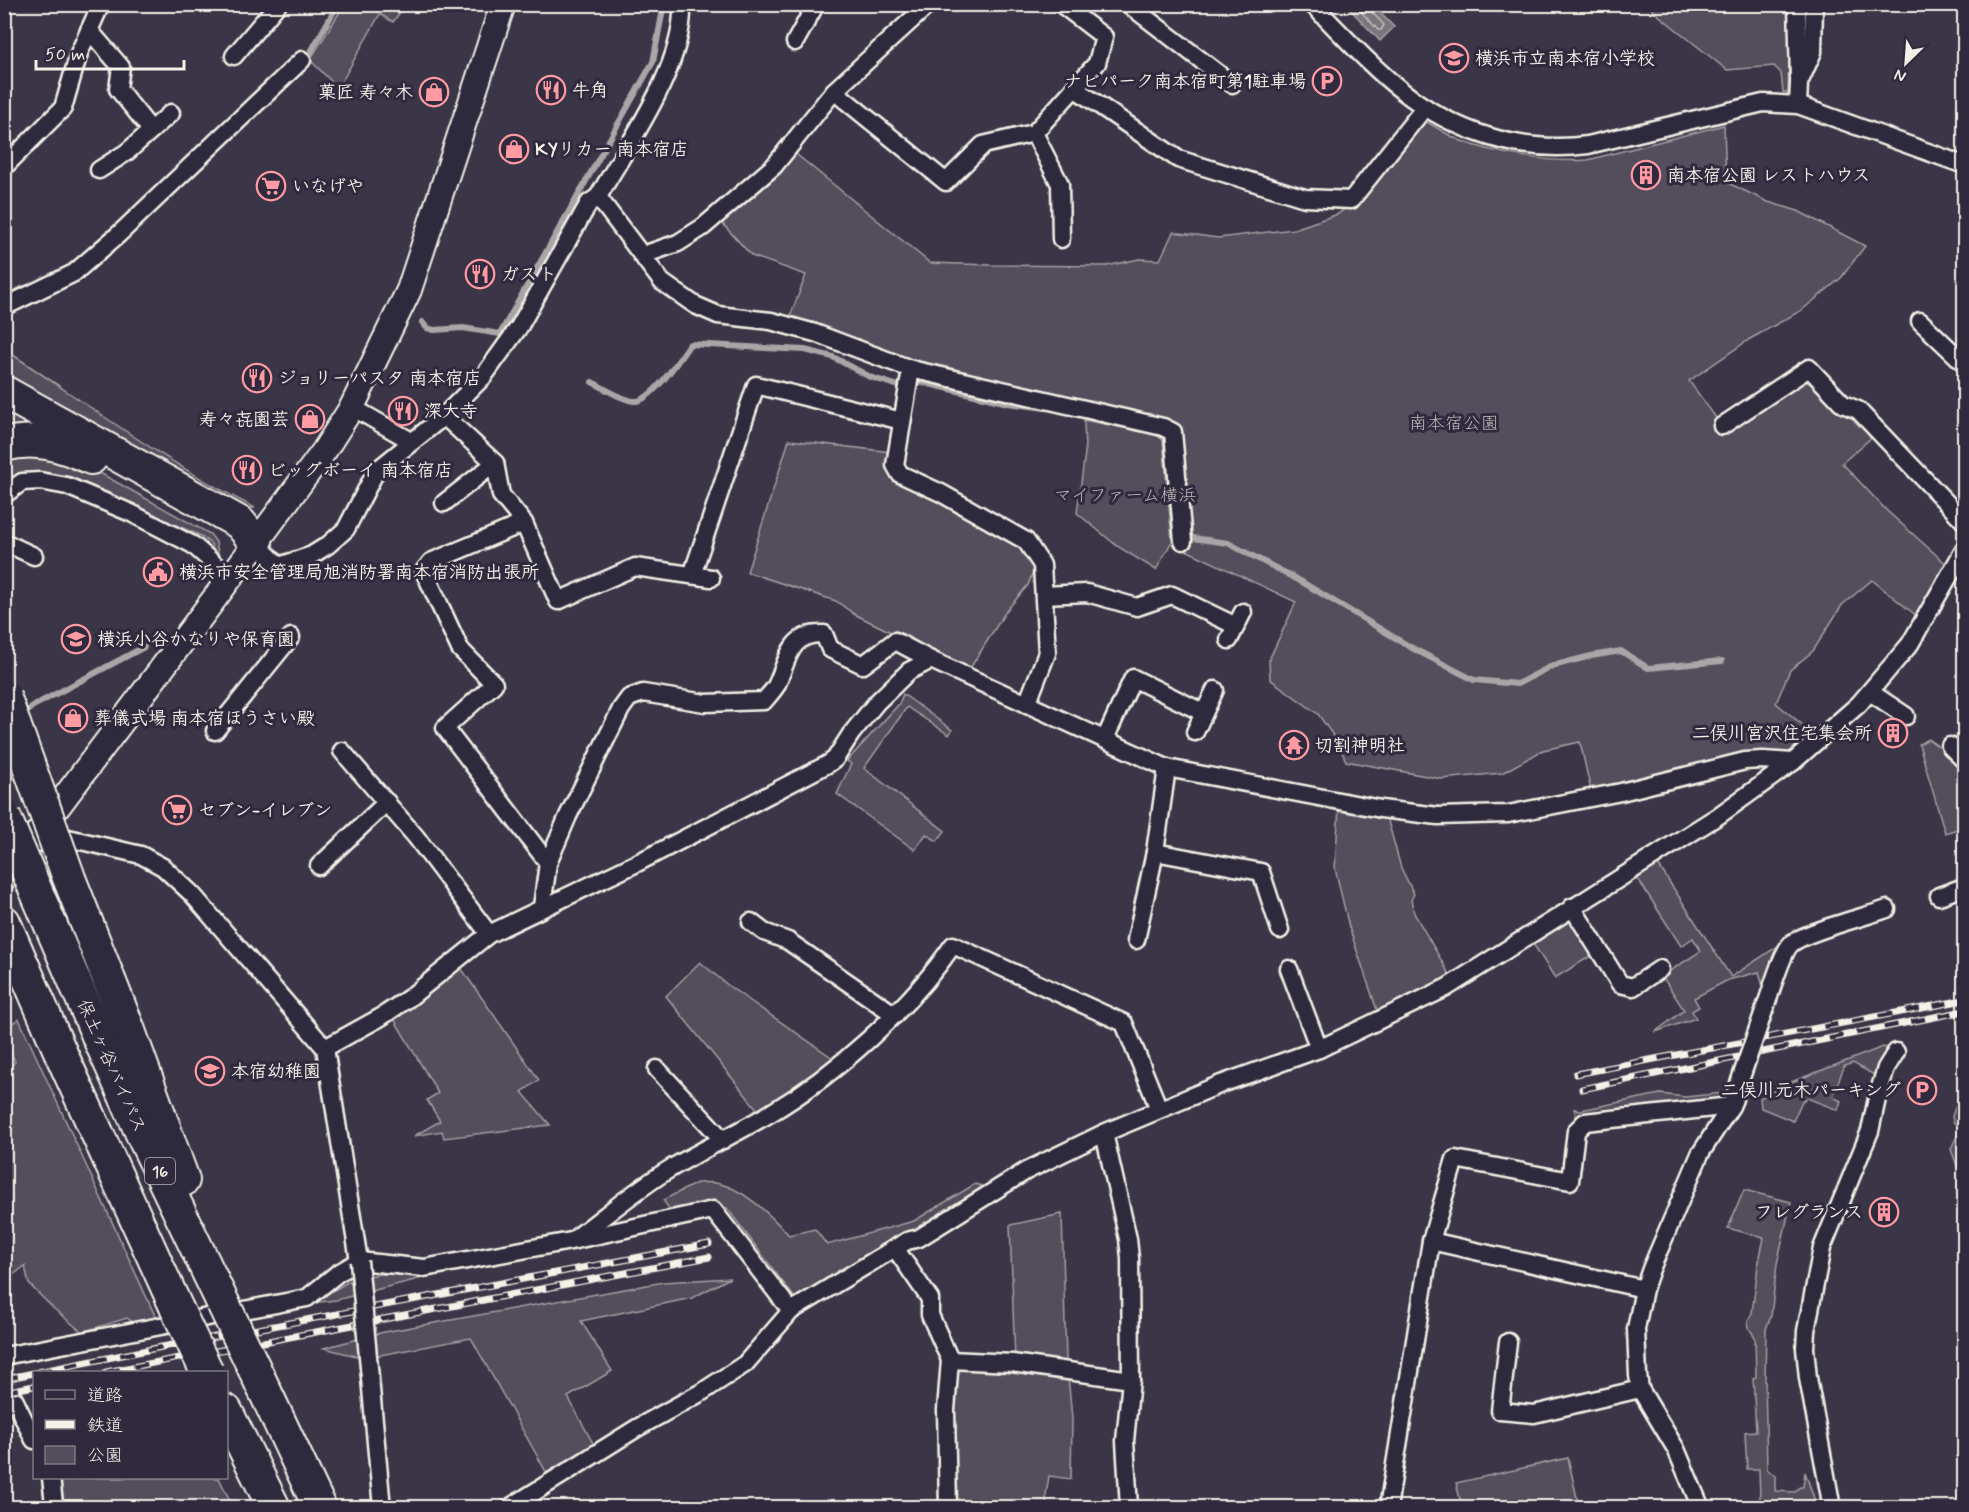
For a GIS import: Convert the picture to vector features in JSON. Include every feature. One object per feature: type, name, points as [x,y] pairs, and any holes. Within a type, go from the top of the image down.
[{"type":"highway","points":[[4,392],[240,523],[256,543]]},
{"type":"highway","points":[[4,445],[35,441],[53,443],[72,449],[228,538],[256,543]]},
{"type":"highway","points":[[4,696],[69,878],[128,1028],[181,1173],[223,1303]]},
{"type":"highway","name":"保土ヶ谷バイパス","points":[[4,816],[143,1136],[320,1508]]},
{"type":"highway","name":"16","points":[[7,929],[63,1058],[207,1371]]},
{"type":"highway","points":[[228,1415],[274,1508]]},
{"type":"street","points":[[4,167],[63,108],[79,53],[101,4]]},
{"type":"street","points":[[234,56],[278,4]]},
{"type":"street","points":[[4,878],[324,452],[352,407],[409,290],[503,4]]},
{"type":"street","points":[[256,543],[279,566],[312,555],[328,545],[346,529],[376,471],[444,416],[499,357],[537,298],[589,203],[598,197],[670,68],[683,22],[682,4]]},
{"type":"street","points":[[795,42],[816,4]]},
{"type":"street","points":[[643,255],[678,243],[703,227],[774,166],[834,91],[929,4]]},
{"type":"street","points":[[834,91],[946,182],[983,144],[1034,133],[1097,63],[1104,37],[1061,4]]},
{"type":"street","points":[[1128,4],[1232,84]]},
{"type":"street","points":[[1312,4],[1400,90],[1462,128],[1503,141],[1544,147],[1566,148],[1588,145],[1763,103],[1798,105],[1965,165]]},
{"type":"street","points":[[1797,4],[1798,105]]},
{"type":"street","points":[[1799,83],[1813,52],[1814,4]]},
{"type":"street","points":[[89,30],[121,67],[118,89],[151,130]]},
{"type":"street","points":[[4,307],[74,273],[119,234],[302,60]]},
{"type":"street","points":[[1074,88],[1178,159],[1305,198],[1351,200],[1425,107]]},
{"type":"street","points":[[99,170],[127,152],[171,113]]},
{"type":"street","points":[[1034,133],[1060,183],[1061,239]]},
{"type":"street","points":[[598,197],[662,282],[695,305],[718,315],[771,321],[815,333],[910,369],[1163,427],[1173,432],[1183,542]]},
{"type":"street","points":[[1920,321],[1965,363]]},
{"type":"street","points":[[910,369],[895,465],[900,474],[941,493],[1026,541],[1042,565],[1047,653],[1027,704]]},
{"type":"street","points":[[1722,426],[1809,369],[1843,404],[1858,410],[1965,521]]},
{"type":"street","points":[[692,575],[756,385],[902,421]]},
{"type":"street","points":[[352,407],[411,441]]},
{"type":"street","points":[[444,416],[495,463],[501,495],[524,523],[558,601],[635,567],[711,578]]},
{"type":"street","points":[[444,503],[495,463]]},
{"type":"street","points":[[4,495],[22,482],[40,481],[67,486],[131,513],[193,545],[230,578]]},
{"type":"street","points":[[524,523],[431,562],[424,571],[460,649],[494,684],[445,728],[548,863]]},
{"type":"street","points":[[4,542],[34,555]]},
{"type":"street","points":[[509,1508],[636,1428],[702,1392],[745,1364],[791,1311],[907,1241],[919,1238],[1026,1171],[1159,1109],[1319,1049],[1446,988],[1718,816],[1793,762],[1859,704],[1910,644],[1965,550]]},
{"type":"street","points":[[1044,595],[1087,593],[1137,607],[1172,595],[1236,626]]},
{"type":"street","points":[[542,907],[548,863],[567,816],[621,709],[629,698],[643,693],[705,703],[764,702],[775,687],[791,647],[812,634],[824,634],[830,649],[863,665],[895,641],[931,660],[1167,768],[1381,810],[1438,816],[1508,814],[1621,792],[1745,761],[1793,762]]},
{"type":"street","points":[[215,731],[291,637]]},
{"type":"street","points":[[325,1048],[381,1017],[489,934],[639,862],[828,764],[835,759],[878,702],[909,671],[931,660]]},
{"type":"street","points":[[1104,739],[1133,678],[1204,713]]},
{"type":"street","points":[[1195,732],[1215,690]]},
{"type":"street","points":[[1870,692],[1906,716]]},
{"type":"street","points":[[1950,746],[1965,760]]},
{"type":"street","points":[[342,751],[416,837],[489,934]]},
{"type":"street","points":[[1136,940],[1155,852],[1167,768]]},
{"type":"street","points":[[319,866],[387,802]]},
{"type":"street","points":[[4,808],[39,832],[141,855],[163,867],[192,894],[325,1048],[359,1261],[382,1508]]},
{"type":"street","points":[[1155,852],[1262,872],[1280,930]]},
{"type":"street","points":[[1939,896],[1965,887]]},
{"type":"street","points":[[1572,907],[1620,984],[1632,987],[1660,969]]},
{"type":"street","points":[[1701,1508],[1676,1449],[1641,1389],[1638,1375],[1636,1329],[1644,1288],[1700,1154],[1733,1100],[1785,954],[1791,944],[1812,934],[1887,909]]},
{"type":"street","points":[[751,922],[764,932],[788,941],[895,1015]]},
{"type":"street","points":[[571,1241],[671,1168],[769,1114],[823,1079],[895,1015],[939,967],[953,945],[1124,1023],[1159,1109]]},
{"type":"street","points":[[1289,969],[1319,1049]]},
{"type":"street","points":[[1832,1508],[1808,1378],[1804,1348],[1806,1331],[1821,1248],[1870,1131],[1878,1094],[1887,1068],[1896,1052]]},
{"type":"street","points":[[657,1069],[723,1140]]},
{"type":"street","points":[[1388,1508],[1431,1241],[1455,1160],[1570,1181],[1576,1131],[1585,1122],[1733,1100]]},
{"type":"street","points":[[1104,1133],[1128,1239],[1130,1258],[1131,1380],[1125,1441],[1129,1508]]},
{"type":"street","points":[[4,1356],[307,1298],[338,1273],[359,1261],[424,1268],[571,1241],[713,1210],[791,1311]]},
{"type":"street","points":[[1431,1241],[1644,1288]]},
{"type":"street","points":[[895,1248],[930,1299],[930,1316],[950,1360],[946,1410],[948,1508]]},
{"type":"street","points":[[1508,1342],[1500,1411],[1534,1414],[1641,1389]]},
{"type":"street","points":[[950,1360],[1012,1362],[1131,1380]]},
{"type":"street","points":[[14,1399],[33,1438]]},
{"type":"street","points":[[51,1479],[53,1508]]},
{"type":"green space","points":[[1658,4],[1791,5],[1788,93],[1783,92],[1781,73],[1774,66],[1727,70],[1652,10]]},
{"type":"green space","points":[[344,5],[399,5],[403,8],[393,22],[380,14],[338,88],[310,60]]},
{"type":"green space","name":"南本宿公園","points":[[1422,119],[1445,133],[1473,145],[1540,159],[1573,161],[1588,160],[1724,125],[1726,182],[1768,202],[1798,211],[1865,246],[1841,278],[1802,310],[1750,339],[1689,381],[1727,433],[1805,381],[1815,386],[1837,412],[1856,419],[1871,438],[1842,463],[1887,511],[1951,568],[1918,617],[1872,580],[1842,605],[1813,651],[1790,670],[1776,703],[1816,736],[1789,756],[1591,791],[1580,742],[1543,750],[1502,773],[1442,779],[1346,761],[1337,741],[1318,714],[1270,679],[1269,660],[1296,602],[1186,550],[1175,424],[923,364],[789,319],[806,275],[752,256],[721,222],[761,189],[791,150],[930,263],[1107,266],[1139,259],[1160,260],[1173,232],[1218,238],[1294,229],[1338,214],[1352,203]]},
{"type":"green space","points":[[4,349],[159,453],[255,508],[241,508],[5,376]]},
{"type":"green space","points":[[4,406],[61,432],[5,436]]},
{"type":"green space","name":"マイファーム横浜","points":[[1084,420],[1155,434],[1163,440],[1172,541],[1156,570],[1117,546],[1077,513],[1085,453]]},
{"type":"green space","points":[[789,440],[891,452],[888,469],[892,477],[932,497],[1020,548],[1030,560],[1034,569],[1028,585],[1006,611],[969,670],[854,614],[836,601],[747,572]]},
{"type":"green space","points":[[17,452],[89,467],[210,534],[216,542],[219,558],[215,557],[211,544],[199,535],[70,480],[5,486],[5,457]]},
{"type":"green space","points":[[903,694],[952,730],[949,735],[907,707],[864,768],[945,831],[937,841],[926,834],[915,850],[837,794],[851,764],[847,761],[899,704]]},
{"type":"green space","points":[[1928,739],[1953,757],[1964,775],[1964,827],[1945,833],[1919,744]]},
{"type":"green space","points":[[1339,807],[1386,814],[1401,868],[1414,894],[1411,900],[1414,913],[1452,979],[1379,1016],[1349,927],[1335,868]]},
{"type":"green space","points":[[1657,863],[1731,977],[1784,942],[1766,997],[1759,972],[1728,980],[1694,998],[1699,1007],[1692,1011],[1696,1018],[1655,1032],[1684,1010],[1662,976],[1701,951],[1693,938],[1681,946],[1636,876]]},
{"type":"green space","points":[[1569,915],[1594,954],[1555,978],[1530,939]]},
{"type":"green space","points":[[700,962],[730,987],[837,1061],[761,1114],[666,996]]},
{"type":"green space","points":[[461,968],[539,1080],[522,1092],[550,1125],[444,1138],[442,1131],[414,1136],[440,1121],[427,1100],[438,1093],[394,1019]]},
{"type":"green space","points":[[19,1019],[157,1320],[135,1324],[127,1318],[82,1332],[29,1284],[25,1266],[5,1281],[4,1071],[15,1062],[5,1036],[5,1027]]},
{"type":"green space","points":[[1883,1047],[1887,1048],[1874,1075],[1853,1063],[1844,1066],[1833,1097],[1841,1101],[1838,1110],[1807,1098],[1802,1101],[1793,1121],[1761,1108],[1760,1098],[1786,1084]]},
{"type":"green space","points":[[1964,1085],[1964,1170],[1957,1166],[1951,1149],[1961,1127],[1953,1122],[1952,1116]]},
{"type":"green space","points":[[1732,1092],[1730,1100],[1657,1109],[1576,1116],[1574,1109],[1581,1110],[1660,1094],[1685,1097]]},
{"type":"green space","points":[[697,1183],[716,1183],[737,1190],[756,1203],[789,1235],[815,1229],[827,1245],[914,1221],[975,1184],[982,1186],[983,1193],[797,1301],[727,1208],[711,1204],[672,1213],[663,1200]]},
{"type":"green space","points":[[1744,1190],[1791,1202],[1777,1264],[1771,1316],[1766,1329],[1767,1469],[1775,1476],[1775,1491],[1795,1492],[1803,1487],[1805,1472],[1817,1507],[1747,1507],[1746,1504],[1760,1499],[1759,1469],[1747,1469],[1745,1432],[1756,1431],[1753,1378],[1756,1377],[1755,1337],[1749,1328],[1748,1321],[1752,1313],[1764,1238],[1728,1228]]},
{"type":"green space","points":[[1062,1214],[1066,1361],[1059,1368],[1015,1361],[1010,1225]]},
{"type":"green space","points":[[379,1274],[434,1275],[336,1300],[312,1303],[351,1280]]},
{"type":"green space","points":[[730,1278],[692,1298],[581,1321],[612,1371],[568,1397],[595,1447],[549,1477],[471,1338],[364,1358],[324,1348],[384,1332],[664,1282]]},
{"type":"green space","points":[[985,1366],[1068,1376],[1072,1418],[1071,1479],[1049,1476],[1047,1507],[954,1507],[953,1369]]},
{"type":"green space","points":[[1568,1458],[1579,1507],[1462,1507],[1456,1483]]},
{"type":"green space","points":[[56,1479],[219,1479],[233,1507],[57,1507]]},
{"type":"water","points":[[1346,5],[1372,5],[1394,27],[1380,41]]},
{"type":"waterway","points":[[303,59],[308,57],[338,4]]},
{"type":"waterway","points":[[422,322],[427,328],[434,330],[463,328],[500,334],[653,62],[664,4]]},
{"type":"waterway","points":[[4,298],[24,288]]},
{"type":"waterway","points":[[592,382],[620,397],[636,401],[643,399],[658,386],[690,344],[805,350],[833,357],[870,377],[899,386],[921,382],[1008,403],[1045,408]]},
{"type":"waterway","points":[[1186,537],[1228,543],[1302,582],[1412,648],[1474,680],[1517,684],[1552,666],[1621,651],[1648,668],[1722,661]]},
{"type":"waterway","points":[[26,712],[33,706],[144,647]]},
{"type":"tunnel","points":[[4,1370],[14,1399]]},
{"type":"railway","points":[[1576,1074],[1964,1000]]},
{"type":"railway","points":[[1582,1089],[1964,1011]]},
{"type":"railway","points":[[43,1371],[709,1244]]},
{"type":"railway","points":[[111,1371],[709,1257]]},
{"type":"railway","points":[[4,1379],[33,1373]]},
{"type":"railway","points":[[4,1392],[33,1386]]},
{"type":"place","name":"横浜市立南本宿小学校","points":[[1454,58]]},
{"type":"place","name":"ナビパーク南本宿町第1駐車場","points":[[1327,81]]},
{"type":"place","name":"牛角","points":[[551,90]]},
{"type":"place","name":"菓匠 寿々木","points":[[434,92]]},
{"type":"place","name":"KYリカー 南本宿店","points":[[514,149]]},
{"type":"place","name":"南本宿公園 レストハウス","points":[[1646,175]]},
{"type":"place","name":"いなげや","points":[[271,186]]},
{"type":"place","name":"ガスト","points":[[480,274]]},
{"type":"place","name":"ジョリーパスタ 南本宿店","points":[[257,378]]},
{"type":"place","name":"深大寺","points":[[403,411]]},
{"type":"place","name":"寿々㐂園芸","points":[[310,419]]},
{"type":"place","name":"ビッグボーイ 南本宿店","points":[[247,470]]},
{"type":"place","name":"横浜市安全管理局旭消防署南本宿消防出張所","points":[[158,572]]},
{"type":"place","name":"横浜小谷かなりや保育園","points":[[76,639]]},
{"type":"place","name":"葬儀式場 南本宿ほうさい殿","points":[[73,718]]},
{"type":"place","name":"二俣川宮沢住宅集会所","points":[[1893,733]]},
{"type":"place","name":"切割神明社","points":[[1294,745]]},
{"type":"place","name":"セブン-イレブン","points":[[177,810]]},
{"type":"place","name":"本宿幼稚園","points":[[210,1071]]},
{"type":"place","name":"二俣川元木パーキング","points":[[1922,1090]]},
{"type":"place","name":"フレグランス","points":[[1884,1212]]}]
